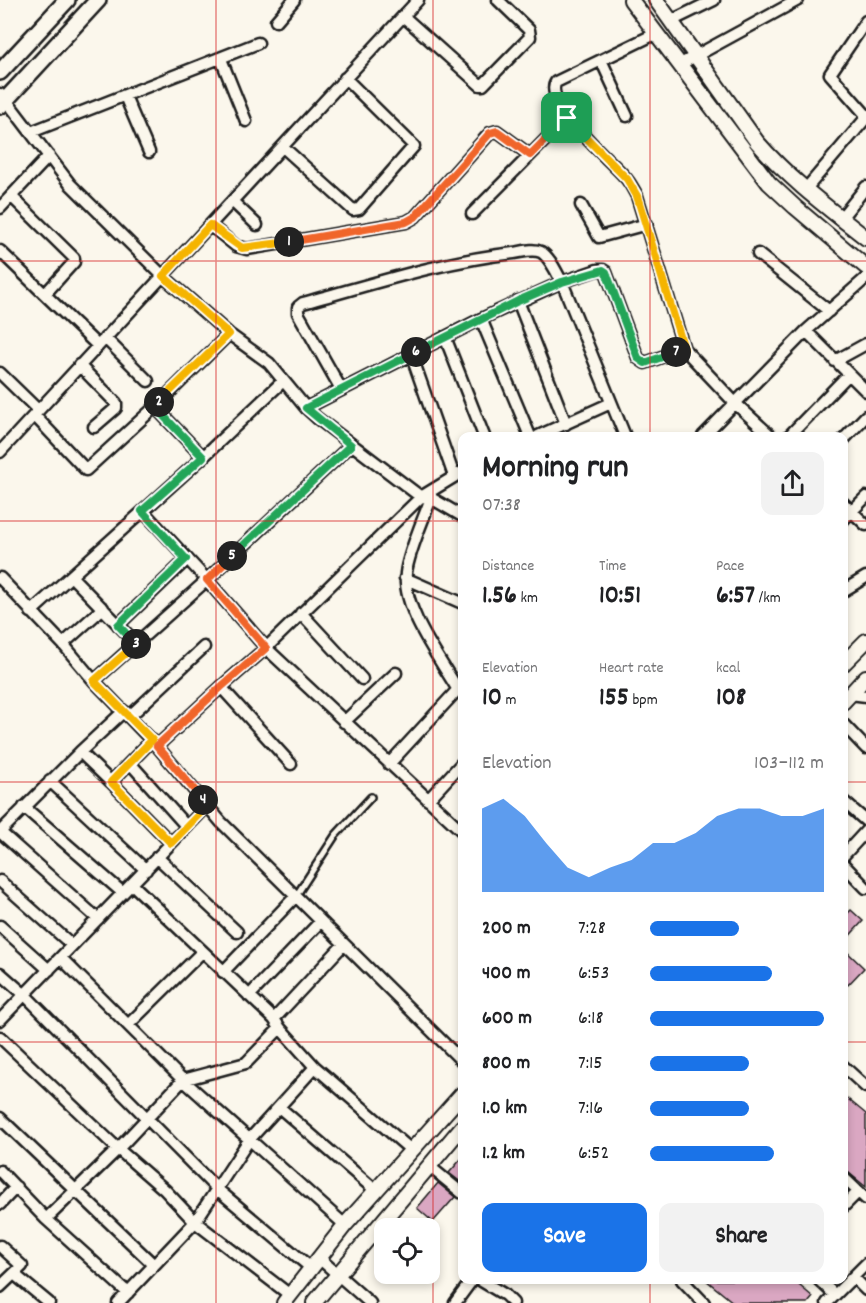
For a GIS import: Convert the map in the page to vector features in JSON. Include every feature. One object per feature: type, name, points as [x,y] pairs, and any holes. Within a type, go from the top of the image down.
[{"type":"main road","points":[[0,72],[67,0]]},
{"type":"main road","points":[[2,100],[98,0]]},
{"type":"street","points":[[276,21],[294,0]]},
{"type":"street","points":[[0,452],[418,0]]},
{"type":"street","points":[[403,16],[480,85],[483,85],[530,37],[529,30],[498,0]]},
{"type":"street","points":[[631,0],[769,183],[866,267]]},
{"type":"street","points":[[656,0],[757,142],[805,190],[866,238]]},
{"type":"street","points":[[671,21],[714,0]]},
{"type":"street","points":[[679,65],[798,0]]},
{"type":"street","points":[[805,190],[866,117],[830,74],[866,21]]},
{"type":"street","points":[[655,34],[556,82],[554,91],[567,118],[627,179],[637,196],[684,349],[736,404],[767,432]]},
{"type":"street","points":[[31,132],[258,43]]},
{"type":"street","points":[[221,59],[246,121]]},
{"type":"street","points":[[601,60],[627,116]]},
{"type":"street","points":[[283,147],[353,210],[359,209],[414,146],[345,78]]},
{"type":"street","points":[[126,96],[149,152]]},
{"type":"street","points":[[2,100],[31,132],[70,184],[163,276],[229,334],[269,363],[306,408],[351,445],[426,497],[458,514]]},
{"type":"street","points":[[472,214],[567,118]]},
{"type":"street","points":[[210,225],[236,246],[247,249],[406,222],[415,217],[490,133],[497,131],[530,155]]},
{"type":"street","points":[[0,208],[48,156]]},
{"type":"street","points":[[841,218],[866,187]]},
{"type":"street","points":[[11,196],[74,258],[74,262],[45,294]]},
{"type":"street","points":[[232,201],[257,225]]},
{"type":"street","points":[[581,205],[598,237],[647,224]]},
{"type":"street","points":[[341,389],[297,313],[303,303],[481,256],[536,250],[544,253],[562,282],[623,432]]},
{"type":"street","points":[[0,251],[45,294],[148,381]]},
{"type":"street","points":[[758,254],[829,311]]},
{"type":"street","points":[[306,408],[518,301],[597,270],[606,272],[641,362],[645,363],[684,349]]},
{"type":"street","points":[[707,432],[806,331],[866,278]]},
{"type":"street","points":[[518,301],[566,424]]},
{"type":"street","points":[[481,319],[528,432]]},
{"type":"street","points":[[806,331],[866,391]]},
{"type":"street","points":[[0,373],[86,470],[155,407],[229,334]]},
{"type":"street","points":[[445,337],[482,432]]},
{"type":"street","points":[[835,361],[866,344]]},
{"type":"street","points":[[111,782],[130,763],[266,648],[426,497],[458,474],[411,354]]},
{"type":"street","points":[[79,365],[116,403],[116,408],[94,427]]},
{"type":"street","points":[[793,432],[849,374]]},
{"type":"street","points":[[32,612],[283,381]]},
{"type":"street","points":[[547,432],[611,403]]},
{"type":"street","points":[[155,407],[203,457]]},
{"type":"street","points":[[848,435],[866,416]]},
{"type":"street","points":[[94,681],[207,580],[351,445]]},
{"type":"street","points":[[426,497],[405,578],[416,619],[458,685]]},
{"type":"street","points":[[848,515],[866,497]]},
{"type":"street","points":[[848,507],[866,525]]},
{"type":"street","points":[[142,511],[207,580],[266,648],[458,827]]},
{"type":"street","points":[[118,625],[186,559]]},
{"type":"street","points":[[71,576],[136,644]]},
{"type":"street","points":[[848,588],[866,577]]},
{"type":"street","points":[[0,578],[63,644],[94,681],[155,743],[221,822],[458,1058]]},
{"type":"street","points":[[405,578],[458,601]]},
{"type":"street","points":[[63,644],[102,609]]},
{"type":"street","points":[[301,613],[362,679]]},
{"type":"street","points":[[848,659],[866,640]]},
{"type":"street","points":[[98,920],[0,832],[80,752],[204,648]]},
{"type":"street","points":[[344,722],[396,674]]},
{"type":"street","points":[[848,696],[866,676]]},
{"type":"street","points":[[221,687],[291,764]]},
{"type":"street","points":[[389,764],[458,690]]},
{"type":"street","points":[[848,698],[866,696]]},
{"type":"street","points":[[848,729],[866,748]]},
{"type":"street","points":[[80,752],[171,843]]},
{"type":"street","points":[[130,763],[187,827]]},
{"type":"street","points":[[428,800],[458,767]]},
{"type":"street","points":[[50,781],[146,870]]},
{"type":"street","points":[[0,1020],[208,805]]},
{"type":"street","points":[[848,805],[866,821]]},
{"type":"street","points":[[24,807],[123,893]]},
{"type":"street","points":[[848,851],[866,831]]},
{"type":"street","points":[[157,857],[237,932]]},
{"type":"street","points":[[848,869],[866,888]]},
{"type":"street","points":[[0,881],[72,945]]},
{"type":"street","points":[[132,884],[249,996],[315,1067],[411,1150]]},
{"type":"street","points":[[223,972],[296,896]]},
{"type":"street","points":[[249,996],[321,921]]},
{"type":"street","points":[[0,926],[49,970]]},
{"type":"street","points":[[46,1219],[118,1149],[183,1080],[246,1063],[344,944]]},
{"type":"street","points":[[128,1025],[202,952]]},
{"type":"street","points":[[61,958],[183,1080],[345,1225]]},
{"type":"street","points":[[0,973],[25,995],[217,1189],[315,1263],[337,1274],[370,1303]]},
{"type":"street","points":[[0,1037],[118,1149],[165,1190],[195,1222],[287,1299],[345,1225],[458,1098]]},
{"type":"street","points":[[119,1303],[195,1222],[249,1140],[315,1067]]},
{"type":"street","points":[[848,1071],[866,1087]]},
{"type":"street","points":[[279,1107],[375,1190]]},
{"type":"street","points":[[0,1118],[154,1265]]},
{"type":"street","points":[[314,1303],[458,1132]]},
{"type":"street","points":[[429,1166],[458,1190]]},
{"type":"street","points":[[0,1171],[46,1219],[128,1293]]},
{"type":"street","points":[[848,1182],[862,1196],[848,1204]]},
{"type":"street","points":[[0,1204],[16,1187]]},
{"type":"street","points":[[0,1246],[22,1266],[0,1287]]},
{"type":"street","points":[[848,1282],[866,1264]]},
{"type":"street","points":[[14,1274],[49,1303]]},
{"type":"street","points":[[853,1277],[866,1290]]},
{"type":"street","points":[[455,1303],[469,1284]]},
{"type":"street","points":[[487,1284],[505,1295],[513,1303]]},
{"type":"street","points":[[686,1284],[704,1303]]},
{"type":"street","points":[[822,1284],[831,1299],[846,1284]]},
{"type":"lane","points":[[296,896],[335,836],[371,797]]},
{"type":"building","points":[[851,910],[863,921],[848,938],[848,913]]},
{"type":"building","points":[[848,953],[864,968],[848,985]]},
{"type":"building","points":[[848,1099],[866,1114],[866,1187],[848,1172]]},
{"type":"building","points":[[458,1163],[458,1180],[449,1173]]},
{"type":"building","points":[[438,1183],[455,1197],[437,1218],[428,1218],[417,1208]]},
{"type":"building","points":[[711,1284],[798,1284],[813,1297],[808,1303],[734,1303]]},
{"type":"route","points":[[567,118],[627,179],[637,196],[684,349],[645,363],[641,362],[606,272],[597,270],[518,301],[306,408],[351,445],[207,580],[266,648],[157,746],[208,805],[171,843],[111,782],[152,740],[94,681],[136,644],[118,625],[186,559],[142,511],[203,457],[155,407],[229,334],[163,276],[210,225],[236,246],[247,249],[406,222],[415,217],[490,133],[497,131],[530,155],[567,118]]}]
